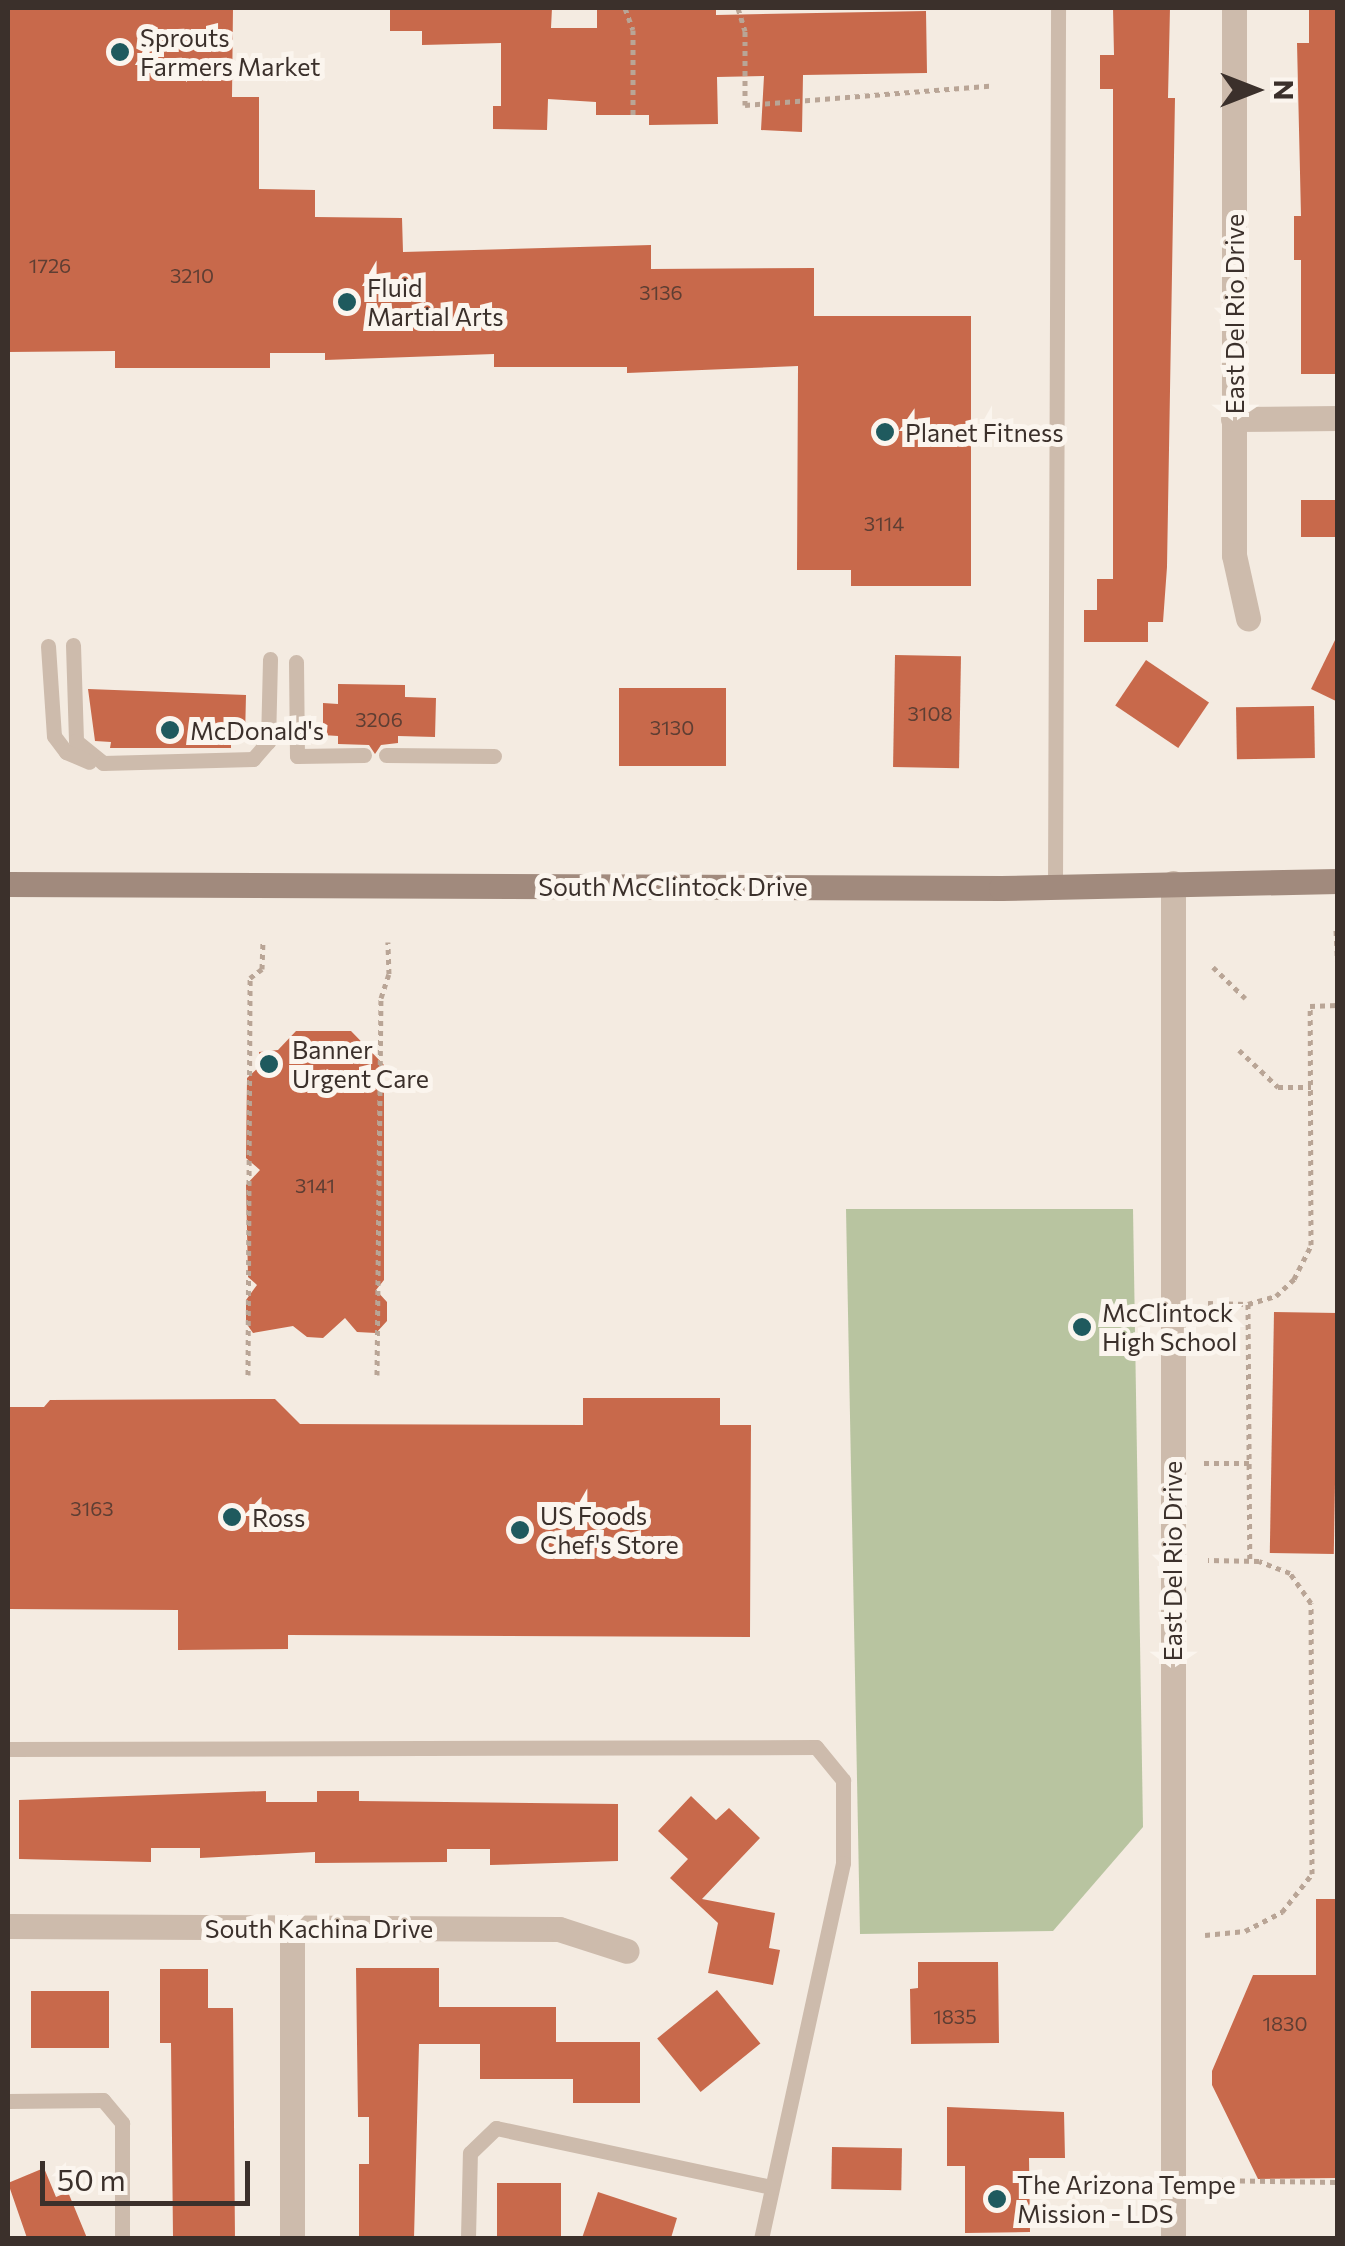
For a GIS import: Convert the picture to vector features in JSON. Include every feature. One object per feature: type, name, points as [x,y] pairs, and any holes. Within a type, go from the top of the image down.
[{"type":"main road","name":"South McClintock Drive","points":[[8,884],[1055,887],[1338,880]]},
{"type":"street","name":"East Del Rio Drive","points":[[1234,8],[1235,572],[1248,618]]},
{"type":"street","points":[[1234,419],[1338,418]]},
{"type":"street","name":"East Del Rio Drive","points":[[1173,884],[1173,2238]]},
{"type":"street","name":"South Kachina Drive","points":[[8,1926],[559,1929],[627,1951]]},
{"type":"street","points":[[292,1929],[292,2238]]},
{"type":"lane","points":[[1055,887],[1058,8]]},
{"type":"lane","points":[[73,645],[76,741],[104,762]]},
{"type":"lane","points":[[48,646],[54,736],[66,752],[104,762],[253,759],[268,742],[270,659]]},
{"type":"lane","points":[[296,662],[297,756],[364,755]]},
{"type":"lane","points":[[386,755],[494,756]]},
{"type":"lane","points":[[8,1749],[816,1747],[843,1780],[843,1864],[761,2238]]},
{"type":"lane","points":[[8,2101],[103,2100],[122,2124],[122,2238]]},
{"type":"lane","points":[[468,2238],[470,2153],[496,2128],[772,2187]]},
{"type":"path","points":[[625,8],[625,21],[634,30],[633,119]]},
{"type":"path","points":[[738,8],[745,31],[745,105],[989,86]]},
{"type":"path","points":[[1336,930],[1338,972]]},
{"type":"path","points":[[248,1375],[250,978],[262,969],[263,941]]},
{"type":"path","points":[[377,1374],[381,998],[389,974],[388,942]]},
{"type":"path","points":[[1213,967],[1245,998]]},
{"type":"path","points":[[1208,1304],[1248,1304],[1276,1296],[1294,1279],[1311,1245],[1310,1006],[1338,1005]]},
{"type":"path","points":[[1239,1050],[1278,1087],[1311,1087]]},
{"type":"path","points":[[1248,1304],[1250,1561]]},
{"type":"path","points":[[1204,1463],[1249,1463]]},
{"type":"path","points":[[1206,1934],[1244,1932],[1282,1912],[1312,1874],[1311,1603],[1290,1573],[1250,1561],[1208,1560]]},
{"type":"path","points":[[1210,2180],[1338,2182]]},
{"type":"green space","points":[[846,1209],[1133,1209],[1143,1827],[1053,1931],[860,1934]]},
{"type":"building","points":[[8,8],[233,8],[232,97],[259,97],[259,189],[315,190],[315,217],[402,218],[403,252],[651,245],[651,269],[814,268],[814,316],[971,316],[971,586],[851,586],[851,570],[797,570],[798,366],[627,373],[627,367],[494,367],[494,354],[325,360],[325,353],[270,353],[270,368],[115,368],[115,351],[8,352]]},
{"type":"building","points":[[390,8],[552,8],[551,28],[597,28],[597,8],[716,8],[716,15],[926,11],[927,73],[803,75],[802,132],[761,130],[764,76],[717,77],[718,124],[649,125],[649,115],[596,115],[596,102],[548,99],[547,130],[493,129],[493,106],[501,106],[501,43],[422,45],[422,31],[390,31]]},
{"type":"building","points":[[1113,8],[1170,8],[1168,98],[1175,98],[1167,567],[1163,622],[1148,622],[1148,642],[1084,642],[1084,610],[1097,610],[1097,579],[1113,579],[1113,89],[1100,89],[1100,55],[1114,55]]},
{"type":"building","points":[[1309,8],[1338,8],[1338,374],[1301,374],[1301,260],[1294,260],[1294,216],[1301,216],[1297,43],[1309,43]]},
{"type":"building","points":[[1301,500],[1338,500],[1338,537],[1301,537]]},
{"type":"building","points":[[1338,634],[1338,702],[1311,689]]},
{"type":"building","points":[[895,655],[961,656],[959,768],[893,767]]},
{"type":"building","points":[[1146,660],[1209,702],[1178,748],[1115,706]]},
{"type":"building","points":[[338,684],[405,685],[405,697],[436,698],[435,737],[398,736],[398,743],[381,745],[375,754],[369,745],[338,744],[338,736],[323,735],[323,703],[338,704]]},
{"type":"building","points":[[619,688],[726,688],[726,766],[619,766]]},
{"type":"building","name":"McDonald's","points":[[88,689],[246,695],[245,738],[231,738],[231,748],[110,748],[111,742],[95,741]]},
{"type":"building","points":[[1314,706],[1315,758],[1237,759],[1236,707]]},
{"type":"building","points":[[296,1031],[351,1031],[384,1065],[384,1280],[376,1290],[387,1302],[387,1321],[376,1333],[357,1332],[345,1318],[323,1338],[307,1337],[293,1326],[253,1333],[246,1323],[246,1300],[257,1285],[248,1277],[246,1185],[260,1170],[246,1158],[247,1078],[259,1067],[259,1052],[278,1050]]},
{"type":"building","points":[[1274,1312],[1338,1313],[1334,1554],[1270,1553]]},
{"type":"building","name":"US Foods Chef's Store","points":[[583,1398],[720,1398],[720,1425],[751,1425],[750,1637],[288,1635],[288,1649],[178,1650],[178,1610],[8,1609],[8,1407],[44,1407],[50,1400],[275,1399],[300,1424],[583,1425]]},
{"type":"building","points":[[266,1791],[266,1802],[317,1802],[317,1791],[359,1791],[359,1801],[618,1804],[618,1861],[490,1865],[490,1849],[447,1849],[447,1862],[315,1863],[315,1852],[200,1858],[200,1848],[151,1848],[151,1862],[19,1859],[19,1800]]},
{"type":"building","points":[[691,1796],[716,1820],[729,1808],[760,1838],[702,1899],[775,1913],[769,1948],[780,1950],[773,1985],[708,1973],[718,1923],[670,1878],[688,1859],[658,1831]]},
{"type":"building","points":[[1316,1899],[1338,1899],[1338,2178],[1258,2179],[1212,2085],[1212,2071],[1253,1975],[1316,1975]]},
{"type":"building","points":[[918,1962],[998,1962],[999,2043],[911,2044],[910,1989],[918,1988]]},
{"type":"building","points":[[356,1968],[439,1968],[439,2007],[556,2007],[556,2042],[640,2042],[640,2103],[573,2103],[573,2079],[480,2079],[480,2044],[419,2044],[414,2238],[359,2238],[359,2164],[369,2164],[369,2117],[358,2117]]},
{"type":"building","points":[[160,1969],[208,1969],[208,2008],[233,2008],[235,2238],[173,2238],[171,2043],[160,2043]]},
{"type":"building","points":[[717,1990],[760,2044],[701,2092],[657,2038]]},
{"type":"building","points":[[31,1991],[109,1991],[109,2048],[31,2048]]},
{"type":"building","name":"The Arizona Tempe Mission - LDS","points":[[947,2107],[1064,2112],[1065,2158],[1029,2158],[1030,2232],[965,2233],[965,2166],[947,2166]]},
{"type":"building","points":[[832,2147],[902,2148],[901,2190],[831,2189]]},
{"type":"building","points":[[44,2168],[56,2197],[68,2192],[87,2238],[27,2238],[8,2183]]},
{"type":"building","points":[[497,2183],[561,2183],[561,2238],[497,2238]]},
{"type":"building","points":[[598,2192],[677,2218],[671,2238],[582,2238]]},
{"type":"place","name":"Sprouts Farmers Market","points":[[120,52]]},
{"type":"place","name":"Fluid Martial Arts","points":[[347,302]]},
{"type":"place","name":"Planet Fitness","points":[[885,432]]},
{"type":"place","name":"McDonald's","points":[[170,730]]},
{"type":"place","name":"Banner Urgent Care","points":[[269,1064]]},
{"type":"place","name":"McClintock High School","points":[[1082,1327]]},
{"type":"place","name":"Ross","points":[[232,1517]]},
{"type":"place","name":"US Foods Chef's Store","points":[[520,1530]]},
{"type":"place","name":"The Arizona Tempe Mission - LDS","points":[[997,2199]]}]
